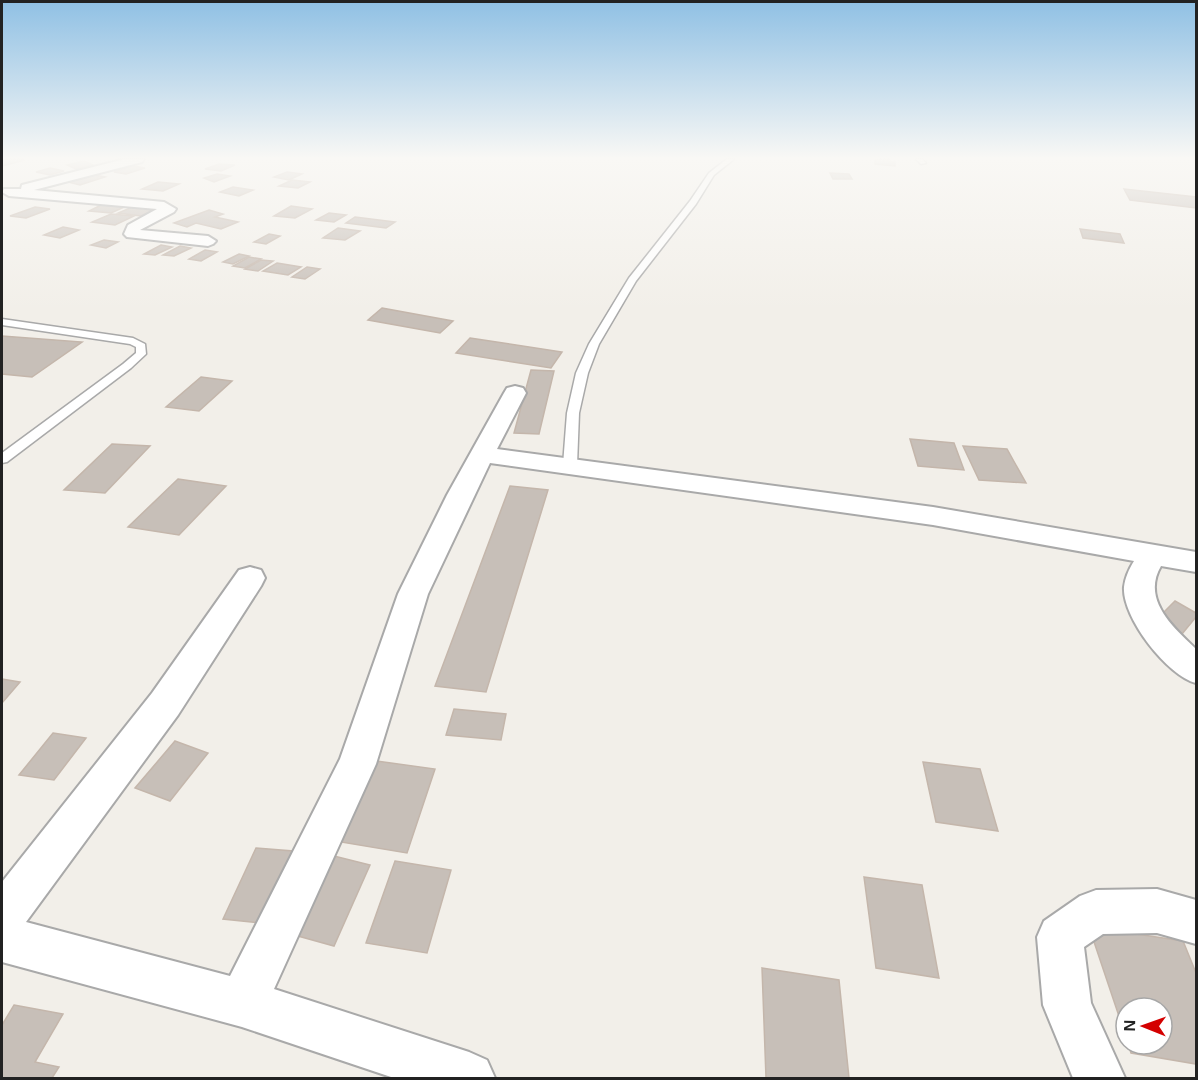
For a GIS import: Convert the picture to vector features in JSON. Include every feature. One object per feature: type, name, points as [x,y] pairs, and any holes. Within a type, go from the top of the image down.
[{"type":"street","points":[[168,209],[140,223],[133,228],[132,234],[208,241]]},
{"type":"street","points":[[242,1003],[357,764],[413,594],[460,495],[516,393]]},
{"type":"street","points":[[482,454],[933,516],[1197,562]]},
{"type":"street","points":[[1153,556],[1142,570],[1138,589],[1145,614],[1163,638],[1197,669]]},
{"type":"street","points":[[2,917],[165,704],[250,578]]},
{"type":"street","points":[[1099,1078],[1067,1005],[1060,937],[1096,912],[1157,911],[1197,922]]},
{"type":"street","points":[[2,939],[242,1003],[469,1078]]},
{"type":"lane","points":[[570,465],[573,413],[582,373],[594,344],[632,280],[687,209]]},
{"type":"lane","points":[[2,322],[133,341],[141,346],[141,354],[127,366],[2,459]]},
{"type":"building","points":[[28,209],[49,209],[26,218],[10,216]]},
{"type":"building","points":[[92,209],[119,209],[111,213],[89,211]]},
{"type":"building","points":[[127,209],[154,209],[141,216],[118,213]]},
{"type":"building","points":[[285,209],[311,209],[295,218],[274,216]]},
{"type":"building","points":[[209,210],[223,214],[215,217],[238,222],[221,229],[196,223],[187,227],[174,223]]},
{"type":"building","points":[[329,213],[346,215],[334,222],[316,220]]},
{"type":"building","points":[[111,214],[134,216],[115,225],[92,222]]},
{"type":"building","points":[[355,217],[395,222],[386,228],[346,223]]},
{"type":"building","points":[[63,227],[79,230],[60,238],[44,235]]},
{"type":"building","points":[[338,228],[360,231],[345,240],[323,238]]},
{"type":"building","points":[[1080,229],[1120,234],[1124,243],[1083,238]]},
{"type":"building","points":[[269,234],[280,236],[266,244],[254,242]]},
{"type":"building","points":[[104,240],[118,242],[106,248],[91,245]]},
{"type":"building","points":[[161,245],[172,247],[155,255],[144,254]]},
{"type":"building","points":[[180,246],[191,248],[174,256],[163,255]]},
{"type":"building","points":[[205,250],[217,252],[201,261],[189,259]]},
{"type":"building","points":[[239,254],[249,256],[233,264],[223,262]]},
{"type":"building","points":[[249,257],[261,259],[245,268],[233,266]]},
{"type":"building","points":[[261,260],[273,261],[258,271],[245,269]]},
{"type":"building","points":[[277,263],[301,267],[288,275],[263,271]]},
{"type":"building","points":[[307,267],[320,269],[305,279],[292,277]]},
{"type":"building","points":[[382,308],[453,321],[440,333],[368,320]]},
{"type":"building","points":[[2,336],[82,342],[32,377],[2,374]]},
{"type":"building","points":[[470,338],[562,352],[551,368],[456,353]]},
{"type":"building","points":[[531,370],[554,371],[539,434],[514,433]]},
{"type":"building","points":[[201,377],[232,381],[199,411],[166,407]]},
{"type":"building","points":[[910,439],[954,443],[964,470],[918,466]]},
{"type":"building","points":[[112,444],[150,446],[105,493],[64,490]]},
{"type":"building","points":[[963,446],[1007,449],[1026,483],[979,480]]},
{"type":"building","points":[[178,479],[226,486],[179,535],[128,527]]},
{"type":"building","points":[[510,486],[548,490],[486,692],[435,686]]},
{"type":"building","points":[[1175,601],[1196,613],[1196,617],[1182,634],[1157,619]]},
{"type":"building","points":[[2,679],[20,682],[2,703]]},
{"type":"building","points":[[454,709],[506,714],[501,740],[446,735]]},
{"type":"building","points":[[53,733],[86,738],[54,780],[19,775]]},
{"type":"building","points":[[175,741],[208,753],[170,801],[135,788]]},
{"type":"building","points":[[369,760],[435,769],[407,853],[335,841]]},
{"type":"building","points":[[923,762],[980,769],[998,831],[936,822]]},
{"type":"building","points":[[256,848],[293,851],[262,923],[223,919]]},
{"type":"building","points":[[326,854],[370,865],[334,946],[287,933]]},
{"type":"building","points":[[395,861],[451,870],[427,953],[366,943]]},
{"type":"building","points":[[864,877],[922,885],[939,978],[876,968]]},
{"type":"building","points":[[1089,927],[1183,941],[1196,973],[1196,1064],[1149,1056],[1174,1056],[1174,996],[1114,996],[1114,1001]]},
{"type":"building","points":[[762,968],[839,980],[849,1078],[766,1078]]},
{"type":"building","points":[[14,1005],[63,1014],[35,1062],[59,1067],[52,1078],[2,1078],[2,1025]]}]
